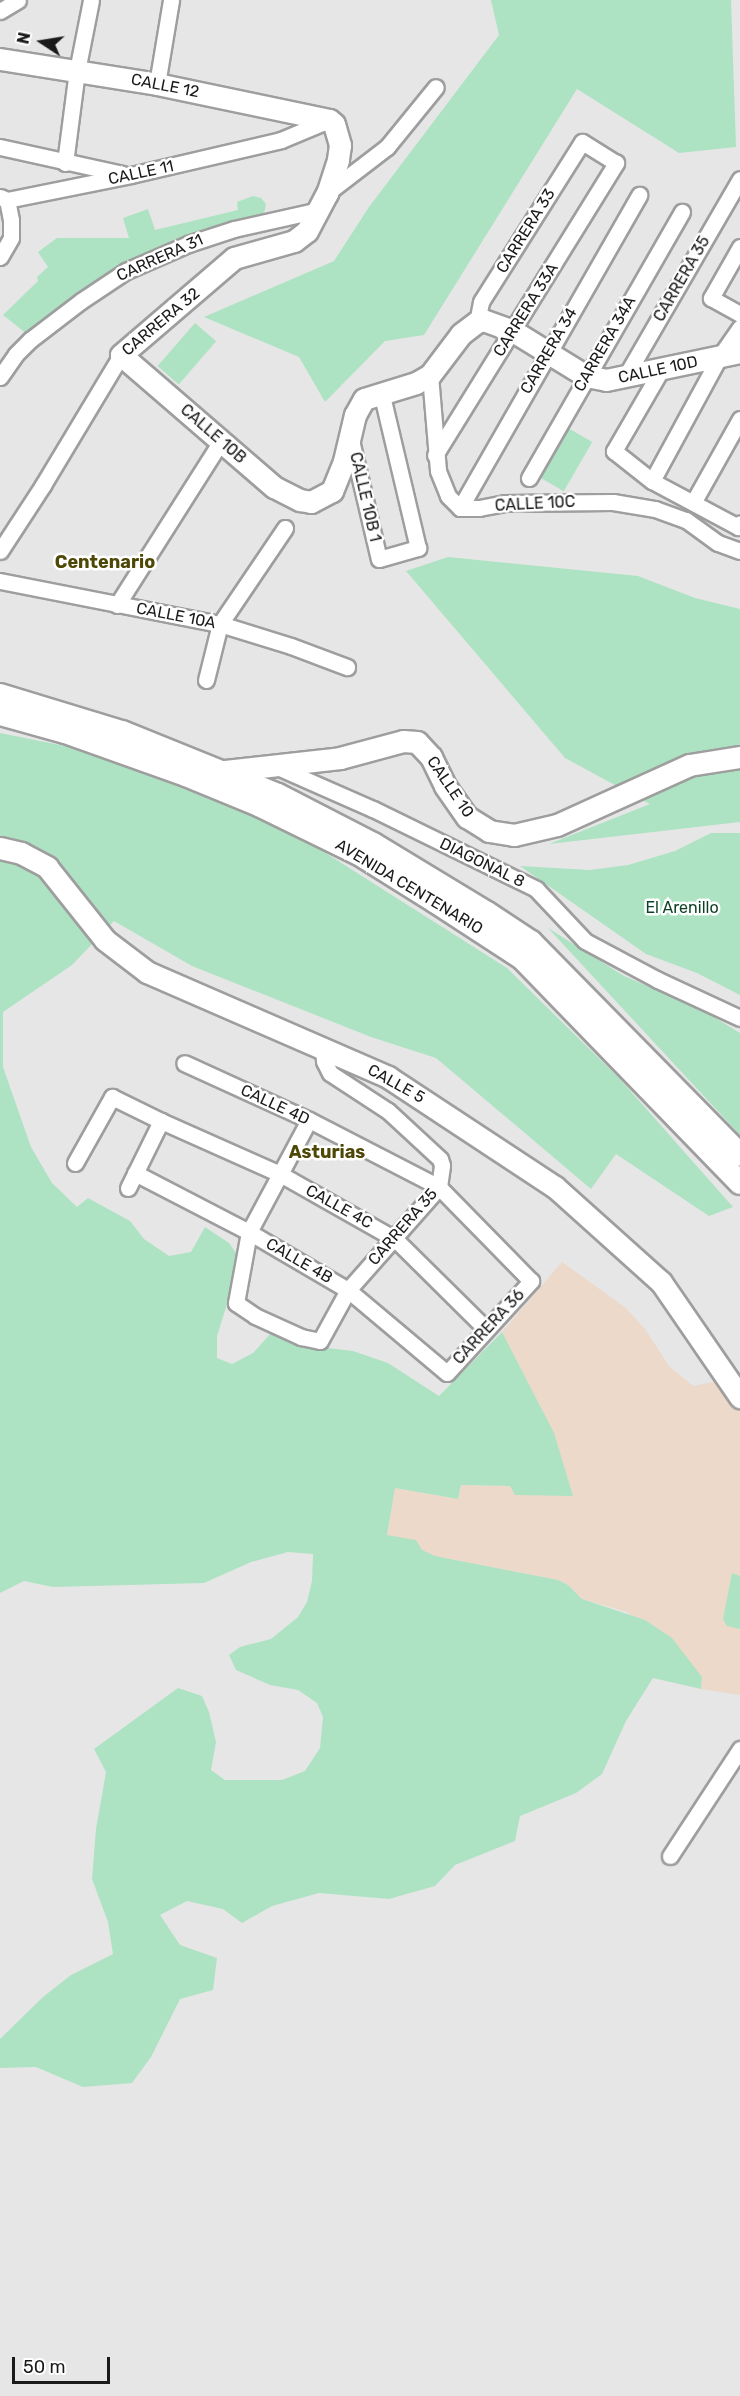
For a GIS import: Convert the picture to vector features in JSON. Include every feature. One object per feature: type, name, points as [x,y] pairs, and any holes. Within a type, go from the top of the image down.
[{"type":"main road","name":"AVENIDA CENTENARIO","points":[[0,695],[122,732],[223,771],[316,813],[364,839],[525,938],[740,1155]]},
{"type":"main road","name":"AVENIDA CENTENARIO","points":[[0,714],[65,732],[186,775],[285,816],[359,855],[522,958],[740,1183]]},
{"type":"street","points":[[0,11],[18,0]]},
{"type":"street","points":[[65,163],[77,71],[91,0]]},
{"type":"street","points":[[157,84],[171,0]]},
{"type":"street","name":"CALLE 12","points":[[0,59],[157,84],[329,120]]},
{"type":"street","points":[[323,201],[387,147],[436,87]]},
{"type":"street","points":[[281,140],[290,131],[292,112]]},
{"type":"street","points":[[323,201],[334,174],[340,145],[334,124],[329,120]]},
{"type":"street","name":"CALLE 11","points":[[3,198],[131,175],[281,140],[329,120]]},
{"type":"street","name":"CARRERA 33A","points":[[435,456],[616,163],[582,142]]},
{"type":"street","name":"CARRERA 33","points":[[430,375],[461,334],[480,321],[481,302],[582,142]]},
{"type":"street","points":[[0,147],[65,163],[131,175]]},
{"type":"street","name":"CARRERA 35","points":[[624,379],[740,179]]},
{"type":"street","name":"CARRERA 34","points":[[460,508],[639,195]]},
{"type":"street","points":[[0,257],[11,238],[11,220],[3,198]]},
{"type":"street","name":"CARRERA 32","points":[[0,550],[43,485],[121,355],[234,258],[301,237],[323,201]]},
{"type":"street","name":"CARRERA 31","points":[[0,377],[16,354],[30,340],[81,301],[126,271],[188,244],[323,201]]},
{"type":"street","name":"CARRERA 34A","points":[[529,478],[682,212]]},
{"type":"street","points":[[740,247],[711,298],[740,314]]},
{"type":"street","name":"CALLE 10D","points":[[480,321],[513,331],[549,351],[586,376],[606,380],[624,379],[730,354]]},
{"type":"street","points":[[652,481],[730,354],[740,327]]},
{"type":"street","name":"CALLE 10B","points":[[121,355],[274,487],[300,500],[311,502],[332,491],[339,479],[350,434]]},
{"type":"street","points":[[661,370],[614,451],[652,481],[739,525]]},
{"type":"street","points":[[350,434],[358,406],[364,399],[416,383],[430,375],[438,471],[448,496],[460,508]]},
{"type":"street","name":"CALLE 10B 1","points":[[350,434],[379,559],[418,548],[381,392]]},
{"type":"street","points":[[694,501],[740,419]]},
{"type":"street","points":[[117,605],[221,441]]},
{"type":"street","name":"CALLE 10C","points":[[460,508],[479,508],[505,503],[614,502],[666,513],[686,520],[718,543],[740,551]]},
{"type":"street","points":[[206,680],[220,624],[285,528]]},
{"type":"street","name":"CALLE 10A","points":[[0,581],[220,624],[291,646],[347,667]]},
{"type":"street","name":"CALLE 10","points":[[186,775],[340,758],[403,741],[417,742],[431,757],[446,786],[467,818],[489,831],[514,835],[557,825],[689,765],[740,757]]},
{"type":"street","name":"DIAGONAL 8","points":[[272,765],[373,809],[536,889],[585,941],[658,980],[740,1018]]},
{"type":"street","name":"CALLE 5","points":[[0,848],[21,853],[47,867],[105,940],[147,972],[323,1047],[410,1090],[555,1187],[661,1282],[740,1397]]},
{"type":"street","name":"CARRERA 35","points":[[249,1232],[236,1303],[255,1316],[301,1337],[320,1341],[348,1290],[439,1187],[442,1165],[440,1159],[388,1111],[330,1073],[324,1061],[323,1047]]},
{"type":"street","name":"CALLE 4D","points":[[184,1063],[309,1120],[439,1187],[531,1281]]},
{"type":"street","name":"CALLE 4C","points":[[75,1163],[112,1097],[280,1174],[395,1239],[486,1329]]},
{"type":"street","points":[[249,1232],[309,1120]]},
{"type":"street","name":"CALLE 4B","points":[[164,1122],[132,1180],[249,1232],[348,1290],[447,1373]]},
{"type":"street","name":"CARRERA 36","points":[[447,1373],[531,1281]]},
{"type":"street","points":[[670,1856],[740,1749]]},
{"type":"shaded area","points":[[562,1262],[626,1308],[645,1329],[669,1366],[693,1386],[723,1380],[740,1404],[740,1695],[701,1689],[702,1677],[627,1612],[582,1599],[568,1585],[558,1580],[435,1556],[387,1535],[395,1488],[458,1499],[461,1485],[510,1486],[523,1377],[502,1332]]},
{"type":"green space","points":[[491,0],[731,0],[736,147],[679,153],[577,89],[424,335],[385,341],[325,402],[299,357],[204,317],[334,261],[369,207],[499,35]]},
{"type":"green space","points":[[253,196],[261,198],[266,204],[264,214],[186,237],[124,263],[58,308],[27,334],[3,315],[38,281],[37,277],[48,267],[38,252],[57,238],[129,238],[123,218],[148,209],[155,230],[238,210],[237,202]]},
{"type":"green space","points":[[195,323],[216,341],[179,384],[158,366]]},
{"type":"green space","points":[[568,428],[592,442],[564,491],[540,477]]},
{"type":"green space","points":[[448,557],[638,576],[695,598],[740,609],[740,822],[549,844],[650,804],[565,758],[406,571]]},
{"type":"green space","points":[[0,733],[105,754],[272,819],[507,968],[619,1078],[733,1207],[709,1216],[616,1154],[591,1189],[436,1058],[371,1037],[192,966],[114,921],[72,965],[3,1012],[3,1067],[31,1147],[52,1183],[77,1207],[88,1198],[130,1221],[144,1239],[169,1256],[191,1252],[205,1227],[229,1243],[241,1260],[217,1336],[217,1358],[232,1364],[253,1353],[272,1332],[310,1346],[353,1351],[388,1363],[439,1396],[502,1332],[554,1433],[573,1496],[515,1495],[510,1486],[461,1485],[458,1499],[395,1488],[387,1535],[416,1540],[422,1550],[435,1556],[558,1580],[568,1585],[582,1599],[645,1620],[672,1638],[702,1677],[701,1689],[653,1678],[626,1721],[602,1774],[576,1793],[520,1816],[515,1841],[455,1865],[435,1886],[389,1899],[319,1893],[272,1906],[242,1923],[223,1909],[187,1901],[160,1915],[180,1945],[217,1958],[213,1990],[180,1999],[151,2057],[132,2083],[83,2087],[36,2067],[0,2068],[0,2039],[43,1997],[71,1975],[113,1954],[108,1922],[92,1879],[96,1829],[106,1772],[94,1749],[178,1688],[202,1696],[209,1712],[216,1742],[211,1770],[225,1780],[282,1780],[305,1771],[320,1748],[323,1717],[317,1703],[298,1690],[270,1685],[236,1670],[229,1655],[240,1647],[271,1639],[298,1617],[307,1602],[312,1581],[313,1554],[288,1552],[251,1562],[204,1583],[53,1587],[24,1581],[0,1593]]},
{"type":"green space","name":"El Arenillo","points":[[711,833],[740,833],[740,995],[697,973],[646,954],[520,866],[590,870],[628,865],[675,851]]},
{"type":"green space","points":[[548,928],[624,976],[699,1008],[740,1033],[740,1135]]},
{"type":"green space","points":[[732,1573],[740,1576],[740,1629],[727,1626],[723,1619]]},
{"type":"district","name":"Centenario","points":[[105,562]]},
{"type":"district","name":"Asturias","points":[[327,1152]]}]
